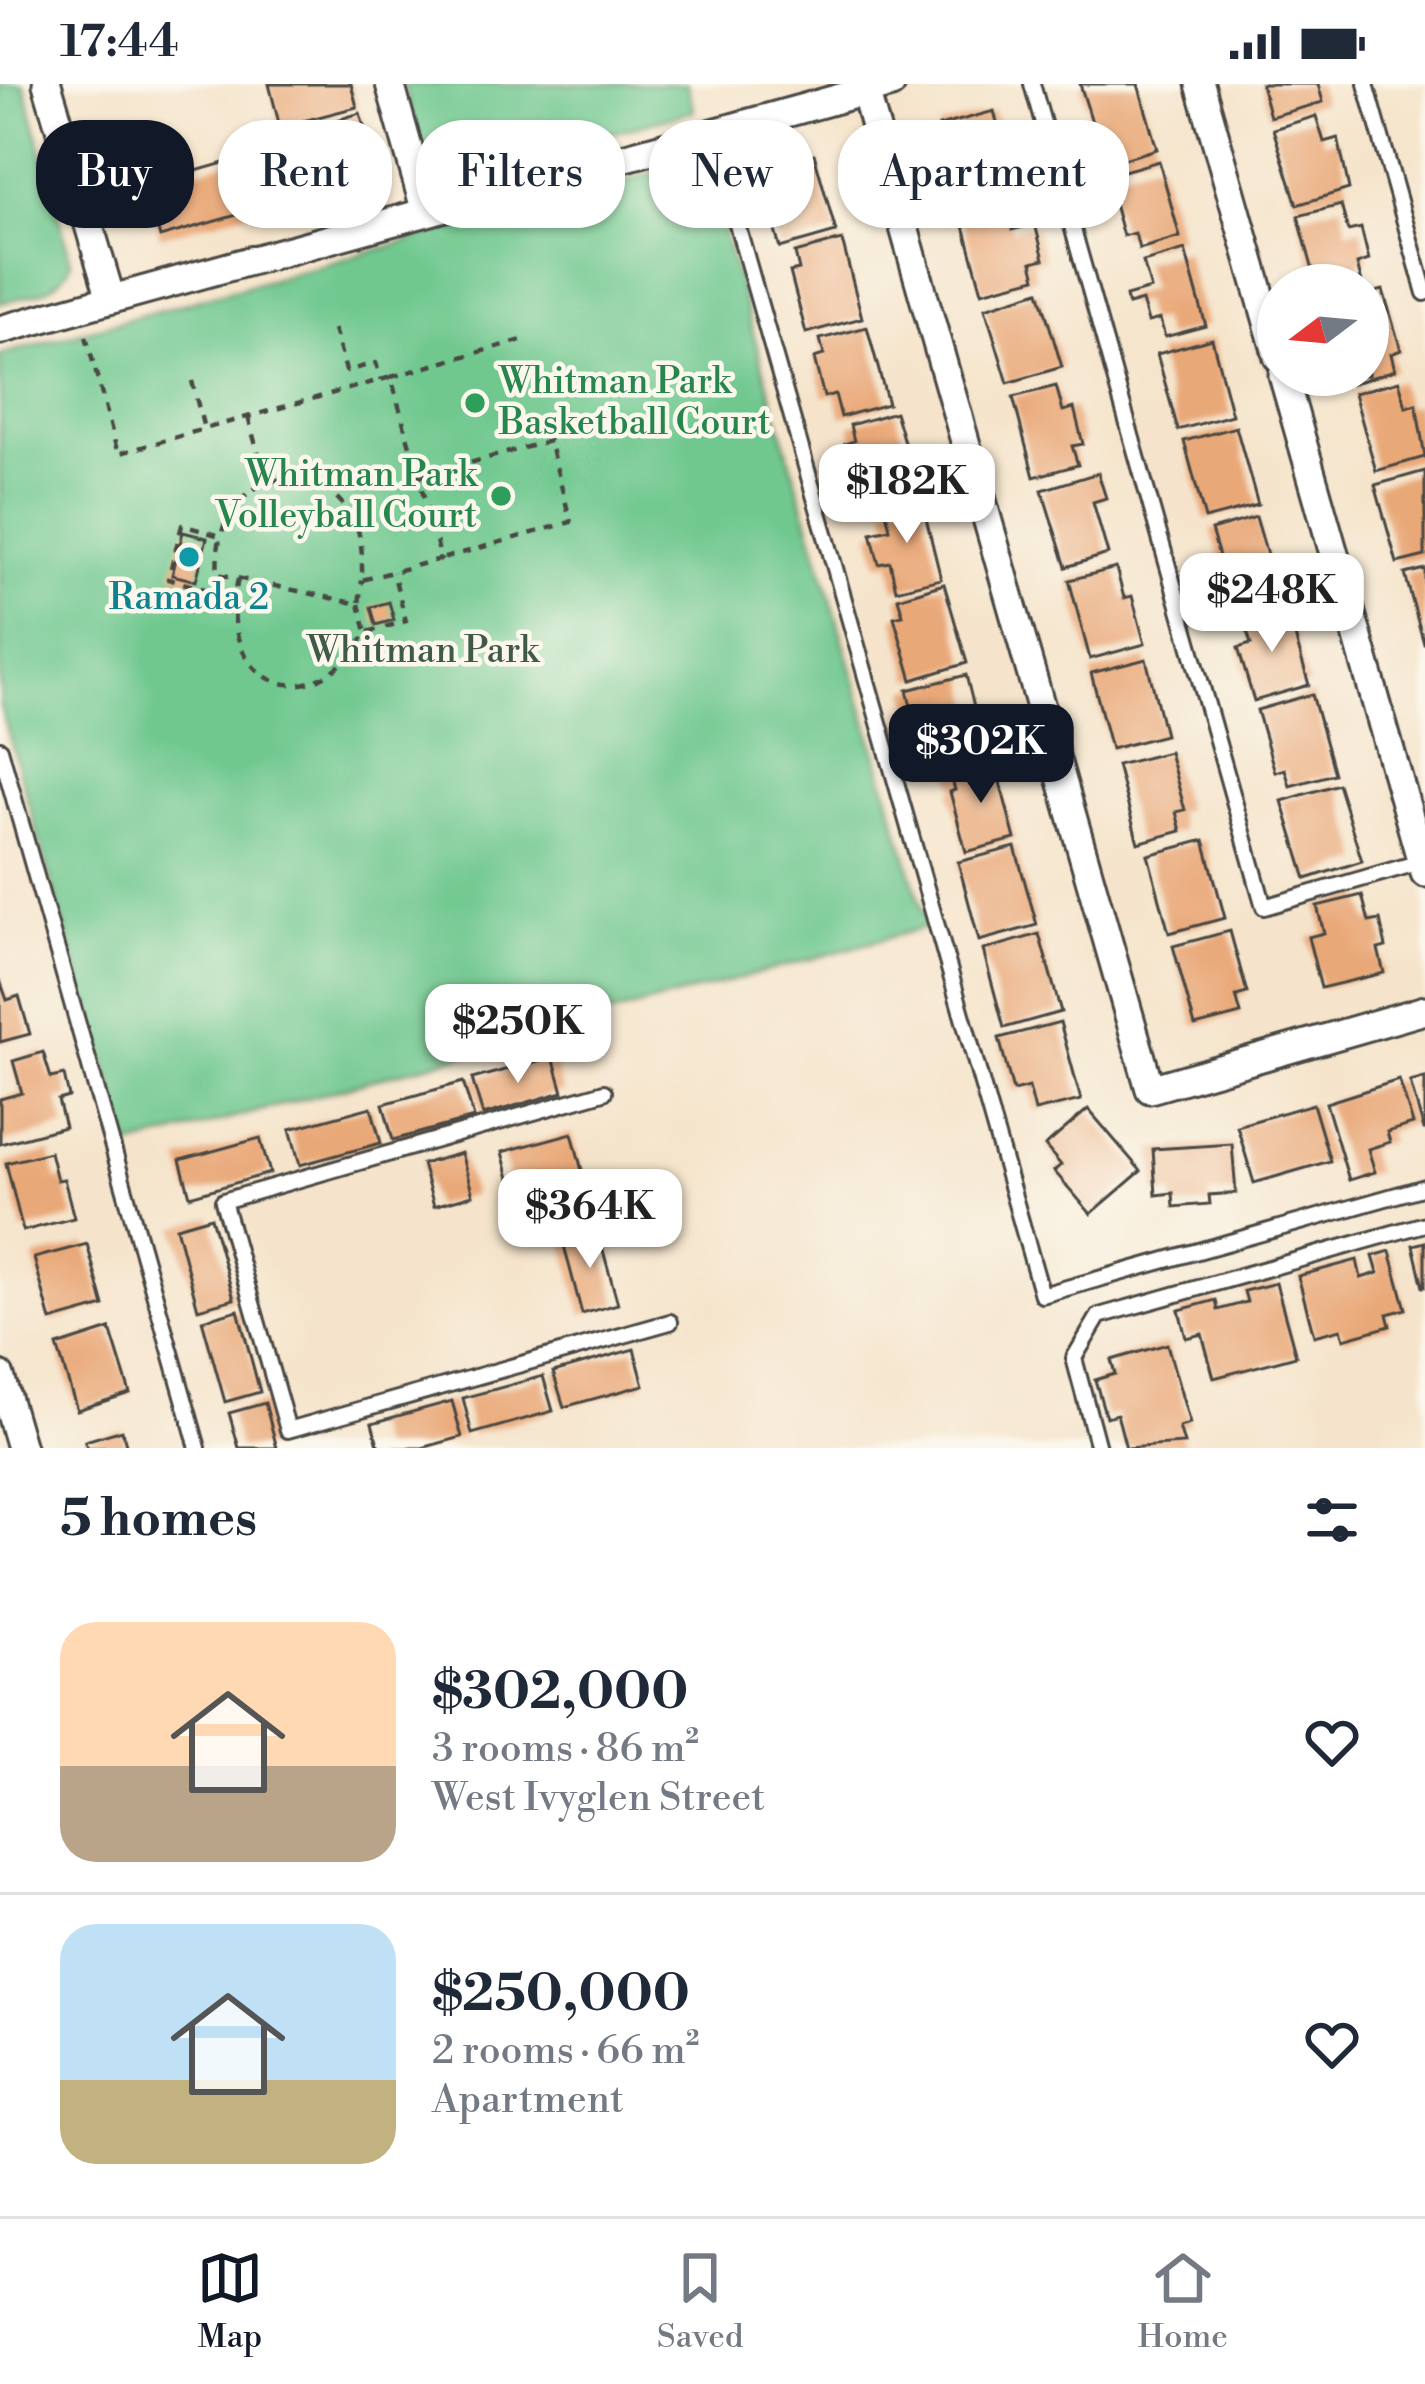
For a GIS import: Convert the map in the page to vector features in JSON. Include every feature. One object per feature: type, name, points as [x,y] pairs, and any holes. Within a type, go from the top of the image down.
[{"type":"street","points":[[47,84],[110,299]]},
{"type":"street","points":[[390,84],[416,176]]},
{"type":"street","points":[[1200,84],[1257,284]]},
{"type":"street","points":[[756,120],[873,86],[1150,1089],[1425,1010]]},
{"type":"street","points":[[0,330],[416,215]]},
{"type":"street","points":[[1289,396],[1424,865]]},
{"type":"street","points":[[0,1376],[21,1448]]},
{"type":"lane","points":[[1032,84],[1264,907],[1424,865]]},
{"type":"lane","points":[[1366,84],[1425,293]]},
{"type":"lane","points":[[738,228],[1042,1295],[1425,1187]]},
{"type":"lane","points":[[0,749],[198,1448]]},
{"type":"lane","points":[[604,1093],[223,1202],[288,1430],[670,1322]]},
{"type":"lane","points":[[1098,1448],[1074,1358],[1099,1316],[1425,1224]]},
{"type":"path","points":[[334,329],[346,371],[376,363],[380,380]]},
{"type":"path","points":[[86,336],[118,454],[522,340]]},
{"type":"path","points":[[391,377],[441,559]]},
{"type":"path","points":[[192,381],[204,429]]},
{"type":"path","points":[[248,417],[266,481]]},
{"type":"path","points":[[362,580],[571,522],[549,441],[418,478]]},
{"type":"path","points":[[359,604],[218,574],[218,535],[225,514],[266,481],[304,482],[339,498],[358,529],[359,604],[365,632]]},
{"type":"path","points":[[218,535],[182,526],[168,579],[234,597]]},
{"type":"path","points":[[238,579],[236,644],[247,662],[279,681],[315,682],[334,673],[365,632],[406,621],[393,572]]},
{"type":"green space","points":[[0,84],[24,84],[36,129],[36,228],[62,228],[71,262],[52,286],[0,303]]},
{"type":"green space","points":[[403,84],[687,84],[694,111],[625,129],[625,120],[416,120],[416,128]]},
{"type":"green space","name":"Whitman Park","points":[[649,174],[649,228],[722,228],[927,927],[129,1147],[0,706],[0,355],[455,228],[625,228],[625,180]]},
{"type":"building","points":[[269,84],[351,84],[357,107],[307,120],[278,120]]},
{"type":"building","points":[[1080,84],[1138,84],[1157,149],[1129,157],[1129,120],[1091,120]]},
{"type":"building","points":[[1261,84],[1318,84],[1323,102],[1270,117]]},
{"type":"building","points":[[994,111],[996,120],[961,120]]},
{"type":"building","points":[[1316,116],[1324,142],[1338,138],[1349,189],[1297,205],[1273,129]]},
{"type":"building","points":[[814,154],[836,232],[780,248],[774,228],[814,228]]},
{"type":"building","points":[[1159,161],[1180,237],[1139,249],[1135,233],[1123,236],[1121,228],[1129,228],[1129,169]]},
{"type":"building","points":[[218,165],[218,220],[194,227],[194,172]]},
{"type":"building","points":[[1341,205],[1348,231],[1361,228],[1369,260],[1311,264],[1298,216]]},
{"type":"building","points":[[158,228],[192,228],[160,237]]},
{"type":"building","points":[[965,228],[1036,228],[1044,259],[1032,262],[1036,278],[982,292]]},
{"type":"building","points":[[842,240],[862,318],[806,333],[790,272],[799,270],[795,253]]},
{"type":"building","points":[[1185,250],[1206,326],[1165,337],[1160,319],[1148,322],[1142,301],[1128,305],[1126,296],[1151,289],[1143,262]]},
{"type":"building","points":[[1039,291],[1062,367],[1008,383],[985,308]]},
{"type":"building","points":[[1389,310],[1401,350],[1391,354],[1395,370],[1389,372]]},
{"type":"building","points":[[867,327],[888,404],[841,417],[835,394],[824,397],[814,358],[824,355],[820,339]]},
{"type":"building","points":[[1212,339],[1232,415],[1178,430],[1157,354]]},
{"type":"building","points":[[1399,381],[1406,407],[1416,404],[1425,457],[1376,471],[1355,396],[1389,396],[1389,384]]},
{"type":"building","points":[[1056,386],[1063,411],[1074,408],[1083,444],[1072,446],[1078,465],[1034,477],[1013,397]]},
{"type":"building","points":[[895,412],[918,489],[863,506],[845,444],[854,441],[850,425]]},
{"type":"building","points":[[1236,427],[1258,505],[1205,519],[1184,441]]},
{"type":"building","points":[[1425,471],[1425,556],[1397,563],[1375,485]]},
{"type":"building","points":[[1098,473],[1106,498],[1093,502],[1108,554],[1066,567],[1042,490]]},
{"type":"building","points":[[921,498],[941,579],[896,590],[890,562],[879,564],[871,533],[890,529],[885,507]]},
{"type":"building","points":[[1256,517],[1279,596],[1234,609],[1228,590],[1218,592],[1208,559],[1219,556],[1211,530]]},
{"type":"building","name":"Ramada 2","points":[[183,532],[207,538],[196,581],[172,575]]},
{"type":"building","points":[[1116,568],[1124,598],[1132,596],[1145,644],[1090,659],[1069,580]]},
{"type":"building","points":[[1425,569],[1425,644],[1424,644],[1405,574]]},
{"type":"building","points":[[944,584],[967,663],[912,680],[894,617],[903,615],[898,598]]},
{"type":"building","points":[[389,602],[394,620],[376,625],[371,607]]},
{"type":"building","points":[[1286,605],[1309,685],[1254,701],[1238,648],[1251,644],[1243,618]]},
{"type":"building","points":[[1146,659],[1165,735],[1111,749],[1091,673]]},
{"type":"building","points":[[966,675],[985,752],[926,767],[907,690]]},
{"type":"building","points":[[1312,694],[1334,774],[1290,786],[1285,769],[1275,772],[1257,710]]},
{"type":"building","points":[[1169,752],[1185,810],[1176,812],[1181,831],[1138,843],[1117,765]]},
{"type":"building","points":[[994,759],[1015,839],[966,852],[950,792],[955,790],[950,771]]},
{"type":"building","points":[[1338,784],[1362,861],[1306,879],[1282,801]]},
{"type":"building","points":[[1204,840],[1225,918],[1169,933],[1148,855]]},
{"type":"building","points":[[1015,847],[1037,925],[979,941],[958,862]]},
{"type":"building","points":[[1362,895],[1369,922],[1380,920],[1386,947],[1378,949],[1384,973],[1321,988],[1308,937],[1324,933],[1317,906]]},
{"type":"building","points":[[1230,931],[1247,993],[1236,996],[1241,1014],[1195,1026],[1173,946]]},
{"type":"building","points":[[1039,934],[1061,1012],[1004,1028],[983,950]]},
{"type":"building","points":[[0,980],[7,1000],[19,996],[30,1034],[0,1042]]},
{"type":"building","points":[[1060,1022],[1081,1100],[1035,1111],[1029,1087],[1013,1091],[999,1038]]},
{"type":"building","points":[[43,1052],[51,1078],[64,1075],[69,1097],[58,1100],[65,1127],[0,1144],[0,1099],[22,1093],[13,1061]]},
{"type":"building","points":[[553,1057],[563,1092],[483,1115],[472,1079]]},
{"type":"building","points":[[1425,1078],[1425,1130],[1424,1130],[1410,1082]]},
{"type":"building","points":[[1399,1080],[1413,1124],[1387,1132],[1390,1142],[1368,1149],[1375,1172],[1349,1180],[1326,1103]]},
{"type":"building","points":[[463,1082],[474,1118],[393,1140],[383,1104]]},
{"type":"building","points":[[1313,1104],[1330,1161],[1254,1183],[1237,1126]]},
{"type":"building","points":[[371,1107],[381,1143],[300,1165],[290,1129]]},
{"type":"building","points":[[1088,1109],[1141,1171],[1091,1214],[1054,1171],[1061,1165],[1045,1146]]},
{"type":"building","points":[[572,1133],[593,1212],[523,1231],[502,1152]]},
{"type":"building","points":[[260,1138],[270,1173],[190,1196],[180,1160]]},
{"type":"building","points":[[1232,1144],[1236,1193],[1209,1195],[1210,1204],[1174,1207],[1173,1193],[1156,1195],[1153,1149]]},
{"type":"building","points":[[50,1152],[57,1180],[64,1179],[74,1218],[23,1231],[6,1163]]},
{"type":"building","points":[[461,1153],[473,1195],[434,1206],[422,1164]]},
{"type":"building","points":[[211,1217],[234,1299],[198,1309],[176,1227]]},
{"type":"building","points":[[597,1229],[618,1304],[582,1314],[562,1238]]},
{"type":"building","points":[[1425,1242],[1425,1287],[1423,1287],[1413,1245]]},
{"type":"building","points":[[87,1244],[104,1306],[51,1321],[34,1258]]},
{"type":"building","points":[[1390,1251],[1406,1309],[1387,1314],[1390,1326],[1344,1339],[1341,1329],[1314,1336],[1298,1276],[1357,1260],[1361,1278],[1378,1273],[1373,1256]]},
{"type":"building","points":[[1276,1283],[1296,1356],[1214,1378],[1202,1334],[1186,1338],[1179,1310],[1216,1300],[1218,1310],[1247,1302],[1244,1291]]},
{"type":"building","points":[[238,1310],[260,1392],[225,1402],[202,1320]]},
{"type":"building","points":[[110,1329],[130,1393],[77,1410],[57,1346]]},
{"type":"building","points":[[1167,1344],[1190,1424],[1179,1427],[1184,1444],[1126,1448],[1117,1414],[1106,1417],[1095,1380],[1115,1374],[1111,1360]]},
{"type":"building","points":[[634,1349],[644,1385],[564,1407],[553,1372]]},
{"type":"building","points":[[543,1376],[553,1411],[472,1434],[463,1398]]},
{"type":"building","points":[[452,1401],[462,1437],[422,1448],[379,1448],[372,1423]]},
{"type":"building","points":[[265,1403],[277,1448],[239,1448],[229,1413]]},
{"type":"building","points":[[122,1430],[127,1448],[87,1448],[85,1441]]},
{"type":"place","name":"Whitman Park Basketball Court","points":[[475,403]]},
{"type":"place","name":"Whitman Park Volleyball Court","points":[[501,496]]},
{"type":"place","name":"Ramada 2","points":[[189,557]]}]
